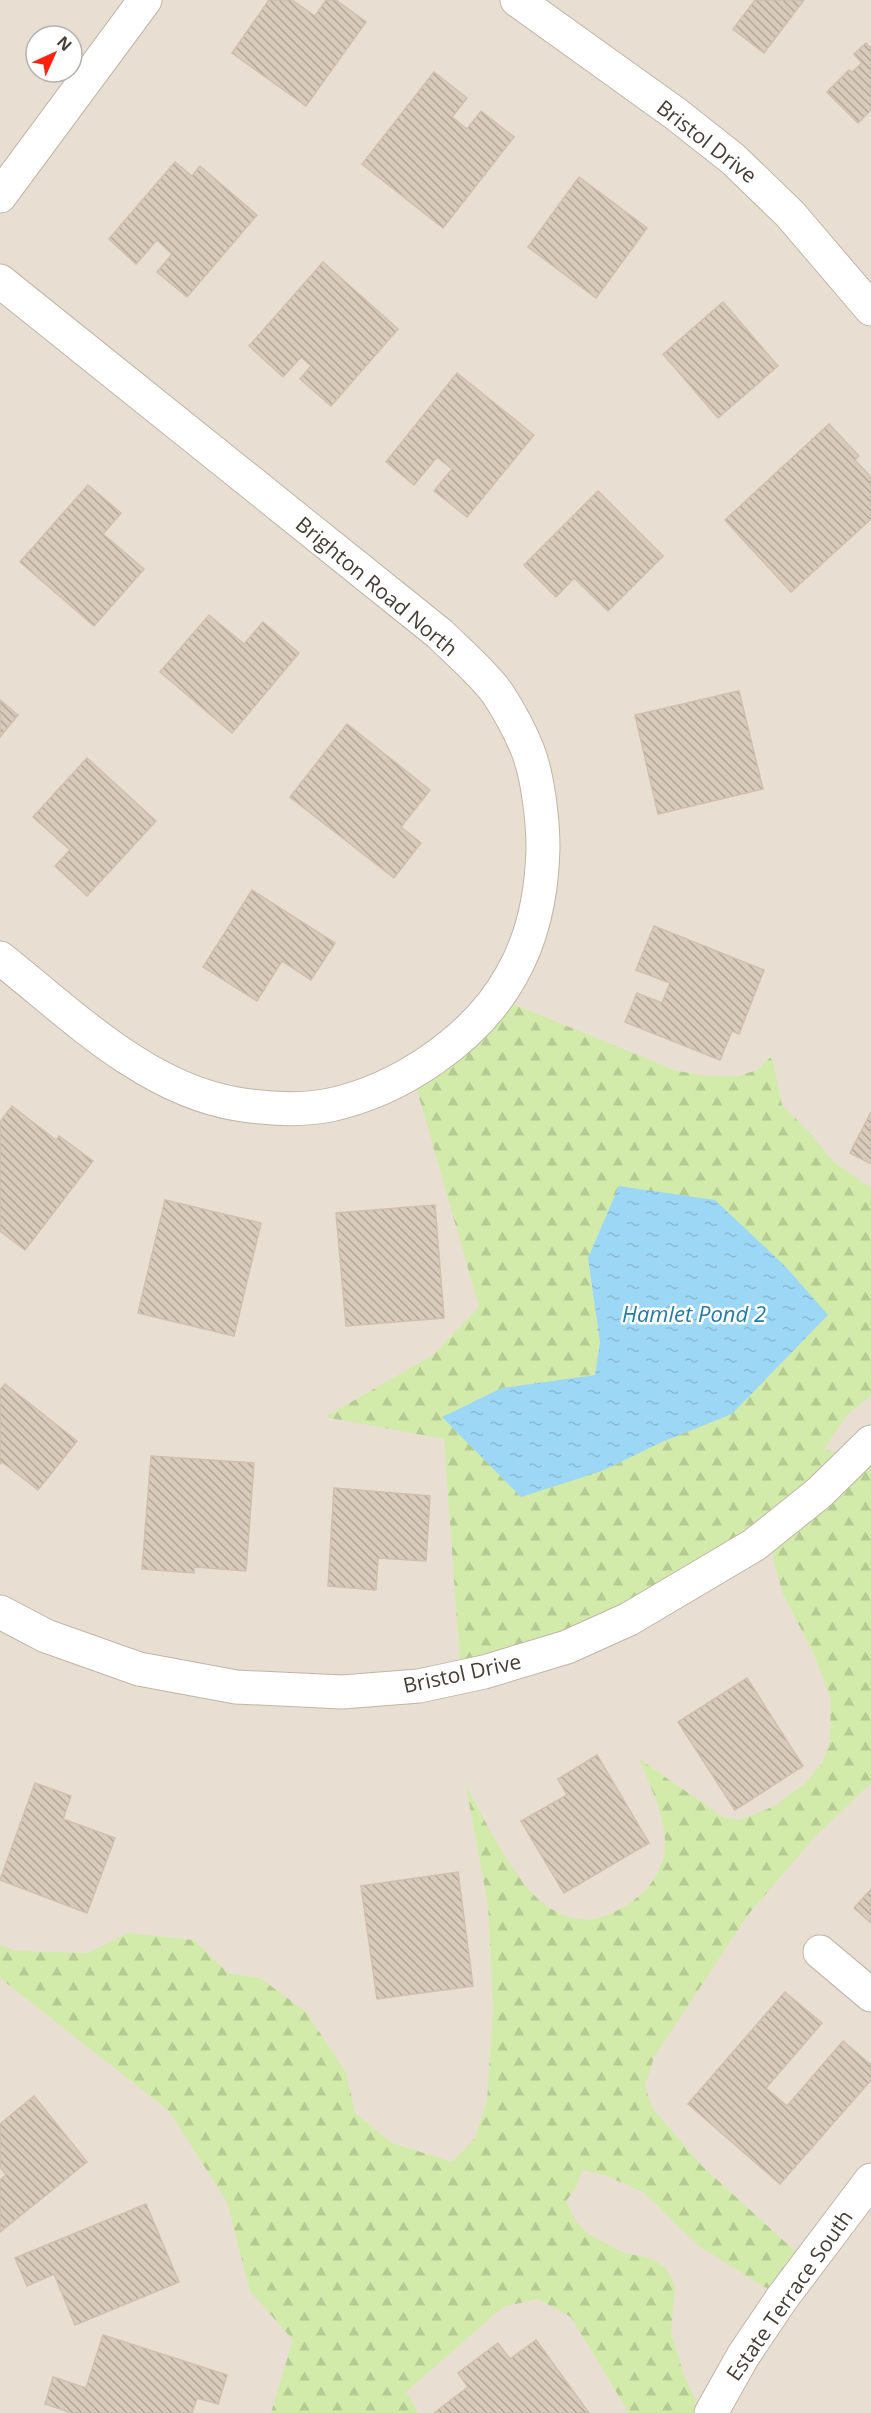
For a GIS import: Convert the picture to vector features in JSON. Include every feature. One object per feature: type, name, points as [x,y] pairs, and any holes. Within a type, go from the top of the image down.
[{"type":"street","points":[[0,196],[145,0]]},
{"type":"street","name":"Bristol Drive","points":[[517,0],[676,114],[734,159],[796,220],[871,309]]},
{"type":"street","name":"Brighton Road North","points":[[0,281],[440,634],[497,694],[529,752],[543,819],[542,875],[532,926],[511,977],[477,1022],[439,1057],[375,1091],[330,1105],[284,1109],[235,1104],[180,1087],[126,1058],[0,958]]},
{"type":"street","name":"Bristol Drive","points":[[0,1612],[46,1636],[139,1669],[236,1688],[342,1692],[419,1686],[484,1672],[567,1647],[629,1619],[754,1545],[819,1493],[871,1442]]},
{"type":"street","points":[[819,1952],[871,1995]]},
{"type":"street","name":"Estate Terrace South","points":[[711,2413],[743,2356],[782,2298],[871,2180]]},
{"type":"shaded area","points":[[0,0],[871,0],[871,2413],[0,2413]]},
{"type":"green space","points":[[496,997],[677,1071],[709,1076],[738,1076],[757,1070],[772,1056],[782,1105],[834,1162],[871,1188],[871,1395],[847,1415],[824,1449],[871,1463],[871,1783],[814,1838],[747,1916],[654,2057],[645,2087],[653,2109],[702,2166],[808,2263],[782,2298],[699,2246],[643,2192],[607,2176],[582,2170],[576,2188],[566,2201],[575,2220],[588,2234],[624,2253],[650,2258],[665,2267],[675,2285],[671,2333],[685,2378],[702,2413],[629,2413],[571,2317],[538,2299],[503,2307],[406,2392],[419,2413],[271,2413],[293,2340],[250,2291],[227,2202],[169,2111],[0,1978],[0,1945],[16,1951],[88,1953],[128,1933],[194,1940],[228,1973],[260,1978],[305,2011],[346,2072],[355,2113],[392,2143],[452,2162],[475,2138],[487,2101],[493,2009],[488,1905],[466,1786],[499,1847],[529,1890],[558,1913],[587,1920],[607,1915],[631,1902],[642,1893],[659,1872],[663,1859],[665,1835],[656,1801],[639,1759],[723,1817],[739,1820],[775,1806],[805,1783],[822,1763],[830,1741],[831,1699],[813,1652],[783,1594],[774,1562],[772,1540],[461,1677],[444,1439],[325,1417],[433,1355],[479,1307],[412,1072]],"holes":[[[588,1258],[662,1442],[602,1471],[443,1417],[502,1388],[595,1375],[600,1342]]]},
{"type":"water","name":"Hamlet Pond 2","points":[[619,1186],[715,1200],[786,1267],[828,1315],[732,1414],[662,1442],[602,1471],[521,1497],[442,1417],[502,1388],[595,1375],[600,1342],[588,1258]]},
{"type":"building","points":[[269,0],[292,0],[315,16],[326,0],[336,0],[366,22],[306,106],[232,53]]},
{"type":"building","points":[[755,0],[804,0],[764,53],[733,29]]},
{"type":"building","points":[[866,43],[871,48],[871,110],[858,123],[827,92],[849,70],[852,72],[862,63],[854,54]]},
{"type":"building","points":[[434,72],[467,98],[452,117],[467,129],[481,111],[514,137],[443,228],[362,164]]},
{"type":"building","points":[[175,162],[192,176],[200,166],[257,215],[187,297],[157,272],[172,254],[157,240],[136,264],[109,239]]},
{"type":"building","points":[[579,177],[647,228],[596,298],[528,247]]},
{"type":"building","points":[[323,262],[398,329],[331,406],[300,379],[311,366],[301,357],[283,377],[249,346]]},
{"type":"building","points":[[723,302],[778,366],[718,418],[663,354]]},
{"type":"building","points":[[457,373],[534,435],[467,517],[434,491],[452,469],[437,457],[414,485],[386,462]]},
{"type":"building","points":[[829,424],[859,456],[855,460],[871,477],[871,519],[791,592],[725,520]]},
{"type":"building","points":[[88,485],[121,513],[103,534],[144,569],[94,626],[20,562]]},
{"type":"building","points":[[598,491],[663,556],[608,611],[574,578],[556,597],[524,565]]},
{"type":"building","points":[[209,615],[244,644],[263,622],[299,653],[232,733],[160,672]]},
{"type":"building","points":[[739,691],[763,789],[658,814],[635,715]]},
{"type":"building","points":[[0,700],[18,715],[0,737]]},
{"type":"building","points":[[347,724],[430,790],[401,827],[421,843],[394,878],[290,797]]},
{"type":"building","points":[[87,758],[156,821],[87,896],[55,866],[70,850],[33,817]]},
{"type":"building","points":[[252,890],[335,943],[311,980],[282,961],[257,1001],[203,967]]},
{"type":"building","points":[[654,926],[764,970],[739,1034],[732,1031],[720,1060],[625,1022],[637,993],[662,1003],[670,983],[636,970]]},
{"type":"building","points":[[12,1106],[56,1140],[59,1136],[93,1161],[25,1250],[0,1231],[0,1122]]},
{"type":"building","points":[[871,1112],[871,1164],[850,1153]]},
{"type":"building","points":[[165,1200],[261,1223],[234,1336],[138,1313]]},
{"type":"building","points":[[435,1205],[444,1318],[346,1326],[336,1213]]},
{"type":"building","points":[[5,1384],[77,1441],[38,1490],[2,1462],[0,1464],[0,1390]]},
{"type":"building","points":[[151,1456],[254,1463],[246,1571],[194,1567],[194,1573],[142,1569]]},
{"type":"building","points":[[334,1488],[430,1496],[426,1561],[378,1558],[376,1590],[328,1586]]},
{"type":"building","points":[[747,1678],[803,1766],[735,1810],[678,1722]]},
{"type":"building","points":[[597,1755],[649,1843],[564,1893],[521,1821],[567,1795],[558,1779]]},
{"type":"building","points":[[35,1783],[71,1796],[63,1819],[115,1838],[87,1913],[0,1880]]},
{"type":"building","points":[[458,1872],[473,1986],[377,1999],[361,1886]]},
{"type":"building","points":[[871,1889],[871,1923],[854,1908]]},
{"type":"building","points":[[785,1992],[822,2023],[766,2088],[787,2106],[843,2041],[871,2065],[871,2080],[780,2184],[688,2104]]},
{"type":"building","points":[[34,2096],[87,2162],[0,2232],[0,2180],[6,2175],[0,2167],[0,2124]]},
{"type":"building","points":[[146,2204],[179,2282],[75,2325],[54,2274],[27,2286],[15,2258]]},
{"type":"building","points":[[103,2335],[227,2375],[218,2404],[197,2398],[192,2413],[72,2413],[45,2404],[53,2377],[86,2388]]},
{"type":"building","points":[[536,2340],[589,2413],[434,2413],[468,2387],[458,2373],[498,2343],[510,2359]]}]
